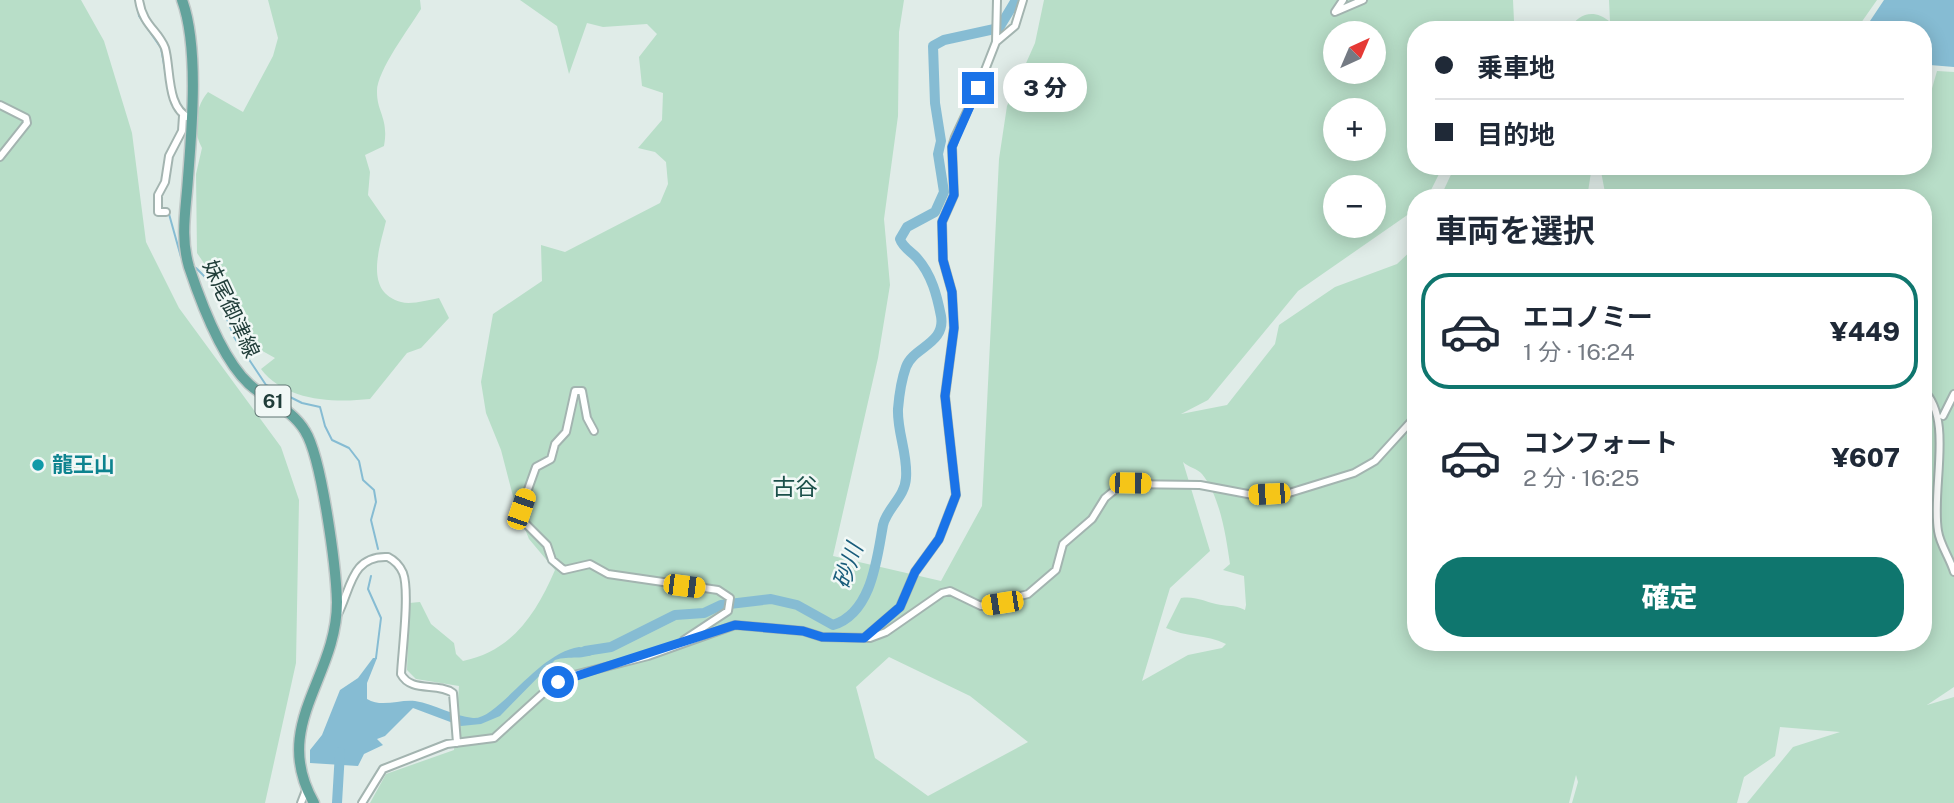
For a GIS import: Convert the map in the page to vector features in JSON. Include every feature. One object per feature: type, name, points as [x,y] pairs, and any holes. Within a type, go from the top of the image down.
[{"type":"main road","name":"妹尾御津線","points":[[182,0],[190,33],[183,237],[190,268],[235,369],[258,391],[293,416],[312,444],[335,576],[337,617],[330,646],[296,746],[299,771],[314,803]]},
{"type":"street","points":[[139,0],[146,23],[163,45],[175,100],[187,117],[169,156],[156,202],[158,212],[166,212]]},
{"type":"street","points":[[864,638],[900,607],[915,572],[939,539],[956,495],[945,396],[954,328],[952,292],[943,260],[942,222],[954,195],[952,147],[955,137],[996,43],[997,0]]},
{"type":"street","points":[[996,43],[1015,26],[1023,0]]},
{"type":"street","points":[[1343,0],[1335,12],[1363,0]]},
{"type":"street","points":[[0,105],[26,118],[27,123],[0,157]]},
{"type":"street","points":[[594,431],[587,418],[582,391],[575,391],[566,432],[555,444],[551,459],[536,467],[521,509],[522,520],[547,545],[552,560],[565,570],[590,564],[608,574],[718,590],[731,603],[715,622],[687,636],[683,641]]},
{"type":"street","points":[[1954,394],[1943,416],[1938,533],[1954,572]]},
{"type":"street","points":[[1932,396],[1943,416]]},
{"type":"street","points":[[362,803],[383,769],[457,743],[501,735],[533,701],[570,677],[648,656],[683,641],[745,624],[822,637],[864,638],[886,632],[942,593],[950,591],[981,606],[1028,594],[1056,570],[1063,544],[1093,519],[1105,498],[1122,484],[1200,485],[1253,495],[1289,493],[1354,473],[1375,461],[1407,426]]},
{"type":"street","points":[[337,617],[355,570],[373,558],[392,559],[403,574],[405,590],[401,674],[415,685],[443,688],[453,693],[457,743]]},
{"type":"street","points":[[301,803],[306,790]]},
{"type":"green space","points":[[0,0],[81,0],[104,41],[132,133],[146,242],[179,308],[281,447],[299,500],[296,663],[265,803],[0,803]]},
{"type":"green space","points":[[268,0],[420,0],[421,9],[378,83],[377,92],[385,137],[384,146],[365,155],[370,172],[368,195],[386,221],[377,268],[382,289],[389,297],[405,303],[439,298],[449,318],[421,348],[407,353],[370,399],[311,398],[296,394],[271,380],[261,369],[275,358],[243,340],[220,287],[197,253],[196,174],[202,148],[196,119],[208,92],[243,112],[273,56],[278,38]]},
{"type":"green space","points":[[520,0],[904,0],[899,32],[898,116],[884,219],[890,285],[878,358],[833,556],[941,581],[982,506],[999,159],[1007,106],[1035,43],[1044,0],[1513,0],[1514,21],[1407,21],[1407,175],[1438,175],[1432,189],[1407,189],[1407,215],[1386,230],[1386,175],[1323,175],[1323,238],[1374,238],[1298,291],[1208,400],[1181,414],[1227,405],[1275,344],[1279,325],[1335,287],[1397,264],[1407,255],[1407,651],[1932,651],[1932,189],[1604,189],[1602,175],[1932,175],[1932,88],[1937,71],[1954,72],[1954,687],[1927,705],[1954,697],[1954,803],[1747,803],[1793,747],[1840,732],[1780,727],[1775,756],[1744,777],[1737,803],[1572,803],[1578,782],[1576,775],[1569,803],[370,803],[386,774],[454,750],[459,686],[416,679],[407,670],[409,603],[420,602],[431,624],[454,643],[456,654],[463,661],[495,649],[509,639],[540,601],[555,570],[529,539],[515,504],[501,450],[486,413],[481,382],[493,314],[542,281],[541,245],[565,252],[660,203],[668,184],[666,162],[655,152],[638,148],[662,120],[663,93],[642,86],[639,57],[657,34],[647,24],[603,27],[587,23],[569,74],[557,26]],"holes":[[[1183,462],[1202,474],[1213,493],[1221,517],[1230,564],[1223,570],[1244,576],[1246,605],[1245,610],[1195,598],[1181,598],[1166,628],[1226,644],[1222,648],[1188,655],[1142,681],[1170,588],[1210,551]],[[889,657],[970,696],[1028,742],[928,796],[875,758],[856,687]]]},
{"type":"green space","points":[[1609,0],[1877,0],[1862,21],[1610,21]]},
{"type":"green space","points":[[1588,14],[1608,21],[1576,21]]},
{"type":"green space","points":[[1451,175],[1591,175],[1588,189],[1444,189]]},
{"type":"water","points":[[1884,0],[1954,0],[1954,67],[1932,65],[1932,21],[1870,21]]},
{"type":"water","points":[[579,647],[597,649],[598,652],[555,660],[500,716],[481,724],[461,726],[413,708],[385,736],[377,739],[383,745],[364,754],[358,766],[310,763],[310,750],[322,735],[340,690],[358,678],[373,658],[377,658],[367,683],[367,699],[379,703],[415,701],[473,718],[483,716],[494,709],[548,661]]},
{"type":"waterway","name":"砂川","points":[[585,651],[611,647],[675,615],[704,613],[721,605],[771,599],[797,605],[833,625],[846,619],[864,597],[875,568],[885,519],[905,485],[905,460],[898,409],[906,367],[910,360],[934,339],[941,325],[938,301],[930,279],[900,239],[907,227],[935,212],[944,192],[938,154],[941,141],[935,103],[933,46],[944,40],[999,28],[1016,0]]},
{"type":"waterway","points":[[137,1],[139,16],[161,48],[166,75]]},
{"type":"waterway","points":[[155,194],[155,212]]},
{"type":"waterway","points":[[166,214],[169,214],[181,257]]},
{"type":"waterway","points":[[196,268],[214,286],[234,337],[266,385],[302,403],[320,407],[332,440],[349,448],[359,461],[363,480],[374,490],[376,502],[371,520],[378,549]]},
{"type":"waterway","points":[[371,576],[368,589],[381,618],[376,658]]},
{"type":"waterway","name":"砂川","points":[[337,803],[340,752]]},
{"type":"place","name":"龍王山","points":[[38,465]]},
{"type":"district","name":"古谷","points":[[795,487]]},
{"type":"route","points":[[558,682],[648,656],[683,641],[735,625],[803,631],[822,637],[864,638],[900,607],[915,572],[939,539],[956,495],[945,396],[954,328],[952,292],[943,260],[942,222],[954,195],[952,147],[978,88]]}]
